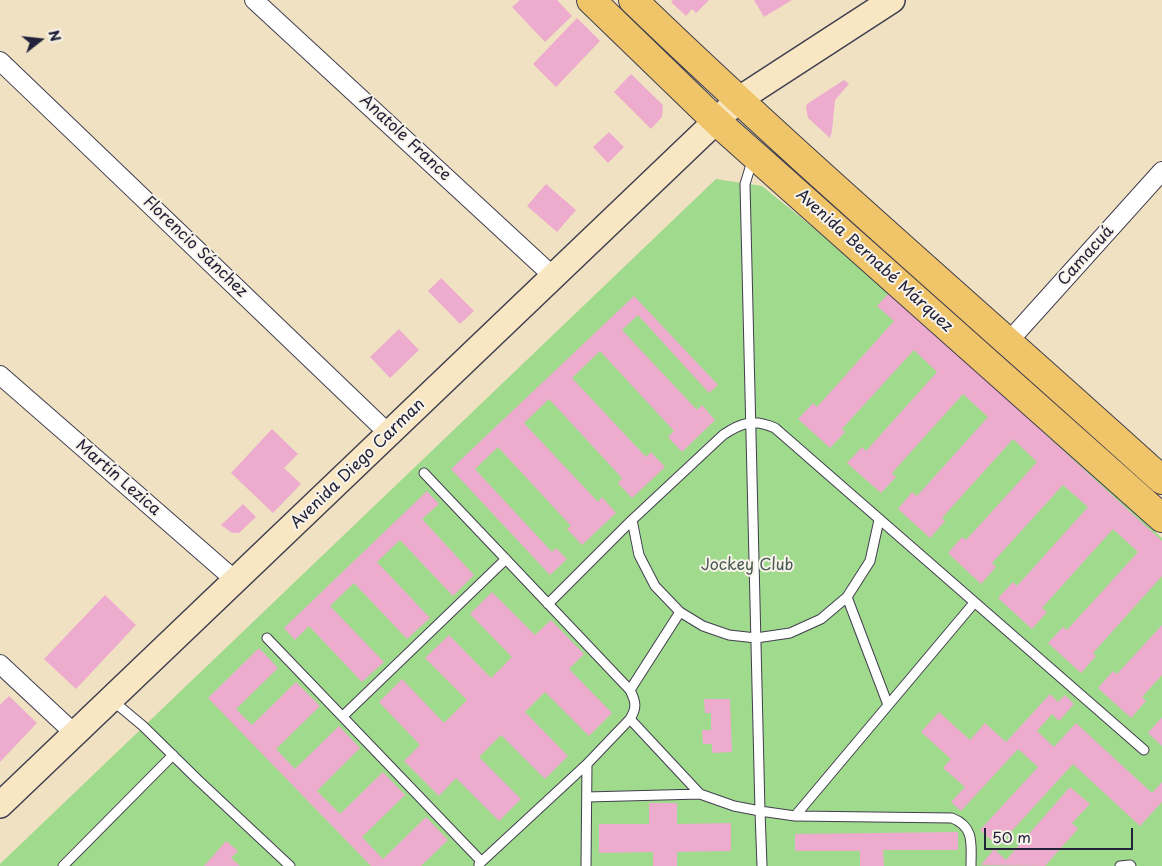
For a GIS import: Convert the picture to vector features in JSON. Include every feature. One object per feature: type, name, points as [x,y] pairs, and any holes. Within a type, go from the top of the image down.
[{"type":"main road","name":"Avenida Bernabé Márquez","points":[[591,0],[716,121],[1162,518]]},
{"type":"main road","name":"Avenida Bernabé Márquez","points":[[633,0],[738,100],[1162,480]]},
{"type":"main road","name":"Avenida Diego Carman","points":[[0,805],[689,149],[738,100],[892,0]]},
{"type":"street","name":"Anatole France","points":[[254,0],[554,277]]},
{"type":"street","name":"Florencio Sánchez","points":[[0,61],[389,434]]},
{"type":"street","name":"Camacuá","points":[[1009,341],[1162,171]]},
{"type":"street","name":"Martín Lezica","points":[[0,375],[236,580]]},
{"type":"street","points":[[0,664],[75,734]]},
{"type":"lane","points":[[754,154],[745,184],[762,866]]},
{"type":"lane","points":[[548,604],[632,520],[723,435],[736,426],[763,423],[775,428],[1144,750]]},
{"type":"lane","points":[[267,638],[343,716],[479,864],[587,764],[630,719],[636,710],[635,700],[630,690],[424,473]]},
{"type":"lane","points":[[632,520],[639,555],[655,586],[680,612],[703,626],[729,635],[756,638],[790,633],[821,619],[847,597],[870,561],[879,520]]},
{"type":"lane","points":[[343,716],[506,559]]},
{"type":"lane","points":[[847,597],[888,705]]},
{"type":"lane","points":[[795,816],[974,603]]},
{"type":"lane","points":[[630,690],[680,612]]},
{"type":"lane","points":[[111,700],[144,726],[290,866]]},
{"type":"lane","points":[[630,719],[700,794]]},
{"type":"lane","points":[[63,866],[174,755]]},
{"type":"lane","points":[[586,866],[587,764]]},
{"type":"lane","points":[[587,797],[700,794],[734,806],[795,816],[952,818],[966,826],[969,833],[971,866]]},
{"type":"lane","points":[[1120,866],[1130,864],[1131,866]]},
{"type":"green space","name":"Jockey Club","points":[[716,179],[762,186],[885,286],[1162,538],[1162,866],[0,866],[0,864]]},
{"type":"building","points":[[520,0],[557,0],[572,16],[545,42],[512,7]]},
{"type":"building","points":[[673,0],[709,0],[696,13],[692,9],[686,16],[671,2]]},
{"type":"building","points":[[754,0],[792,0],[764,17]]},
{"type":"building","points":[[577,18],[600,41],[556,87],[533,64]]},
{"type":"building","points":[[631,74],[663,105],[662,117],[651,129],[614,92]]},
{"type":"building","points":[[844,80],[849,84],[835,100],[830,138],[808,118],[806,107],[807,104]]},
{"type":"building","points":[[609,132],[624,147],[608,163],[593,147]]},
{"type":"building","points":[[546,184],[576,210],[557,232],[527,206]]},
{"type":"building","points":[[441,278],[474,311],[460,324],[428,291]]},
{"type":"building","points":[[890,292],[1162,541],[1162,576],[1093,653],[1096,656],[1081,673],[1048,643],[1063,627],[1067,630],[1138,552],[1113,529],[1042,608],[1047,612],[1032,629],[998,598],[1013,582],[1017,586],[1088,507],[1063,485],[992,563],[996,567],[981,584],[948,553],[962,537],[966,540],[1037,462],[1013,439],[942,518],[945,521],[930,538],[898,509],[912,492],[917,496],[988,417],[963,394],[892,473],[896,477],[881,493],[847,463],[862,447],[866,451],[937,372],[914,350],[842,429],[845,432],[830,448],[798,419],[813,403],[817,407],[894,321],[877,306]]},
{"type":"building","points":[[634,296],[718,385],[709,393],[638,315],[622,330],[697,410],[702,405],[715,420],[682,452],[668,437],[674,431],[600,351],[572,378],[646,457],[651,452],[665,467],[632,498],[618,483],[622,478],[549,399],[524,423],[598,502],[602,497],[616,513],[582,545],[567,529],[571,526],[498,447],[475,469],[552,552],[556,548],[567,559],[550,575],[451,469]]},
{"type":"building","points":[[399,329],[419,350],[390,378],[370,357]]},
{"type":"building","points":[[272,429],[298,454],[284,468],[301,484],[273,513],[231,473]]},
{"type":"building","points":[[427,491],[439,504],[422,519],[474,575],[453,596],[400,540],[377,562],[430,618],[407,639],[354,583],[330,606],[384,662],[362,682],[309,626],[295,640],[284,628]]},
{"type":"building","points":[[243,504],[256,517],[239,533],[232,533],[221,525]]},
{"type":"building","points":[[492,592],[535,635],[551,620],[584,654],[569,669],[612,713],[589,736],[545,692],[525,712],[568,756],[545,779],[501,735],[479,757],[521,799],[499,821],[456,778],[439,796],[404,761],[420,745],[379,702],[402,679],[444,723],[467,700],[425,658],[449,635],[491,678],[512,657],[470,614]]},
{"type":"building","points":[[105,595],[136,625],[76,689],[44,659]]},
{"type":"building","points":[[1162,625],[1162,675],[1142,697],[1146,701],[1131,718],[1098,688],[1113,671],[1117,674]]},
{"type":"building","points":[[259,648],[278,668],[236,709],[252,725],[296,682],[320,706],[276,749],[295,769],[339,726],[360,748],[317,791],[340,814],[383,772],[405,795],[362,837],[383,859],[426,817],[448,840],[421,866],[371,866],[208,698]]},
{"type":"building","points":[[1050,694],[1058,702],[1065,695],[1074,704],[1059,721],[1052,714],[1037,731],[1054,747],[1076,723],[1152,793],[1162,782],[1162,802],[1140,826],[1073,764],[998,846],[980,830],[1038,767],[1018,749],[961,811],[951,802],[965,787],[943,768],[951,759],[921,732],[939,712],[970,740],[985,723],[1006,742]]},
{"type":"building","points":[[9,696],[37,723],[0,762],[0,705]]},
{"type":"building","points":[[704,699],[730,699],[732,752],[712,753],[712,744],[703,744],[702,730],[711,730],[711,713],[705,713]]},
{"type":"building","points":[[1162,717],[1162,746],[1148,733]]},
{"type":"building","points":[[1070,787],[1090,804],[1072,823],[1078,829],[1045,866],[981,865],[994,849],[1006,860]]},
{"type":"building","points":[[649,803],[677,803],[677,824],[731,823],[731,851],[677,852],[677,866],[653,866],[653,852],[599,853],[599,824],[649,824]]},
{"type":"building","points":[[958,832],[958,850],[883,850],[884,866],[860,866],[860,851],[795,851],[795,834]]},
{"type":"building","points":[[226,841],[238,851],[231,858],[240,866],[204,866]]}]
